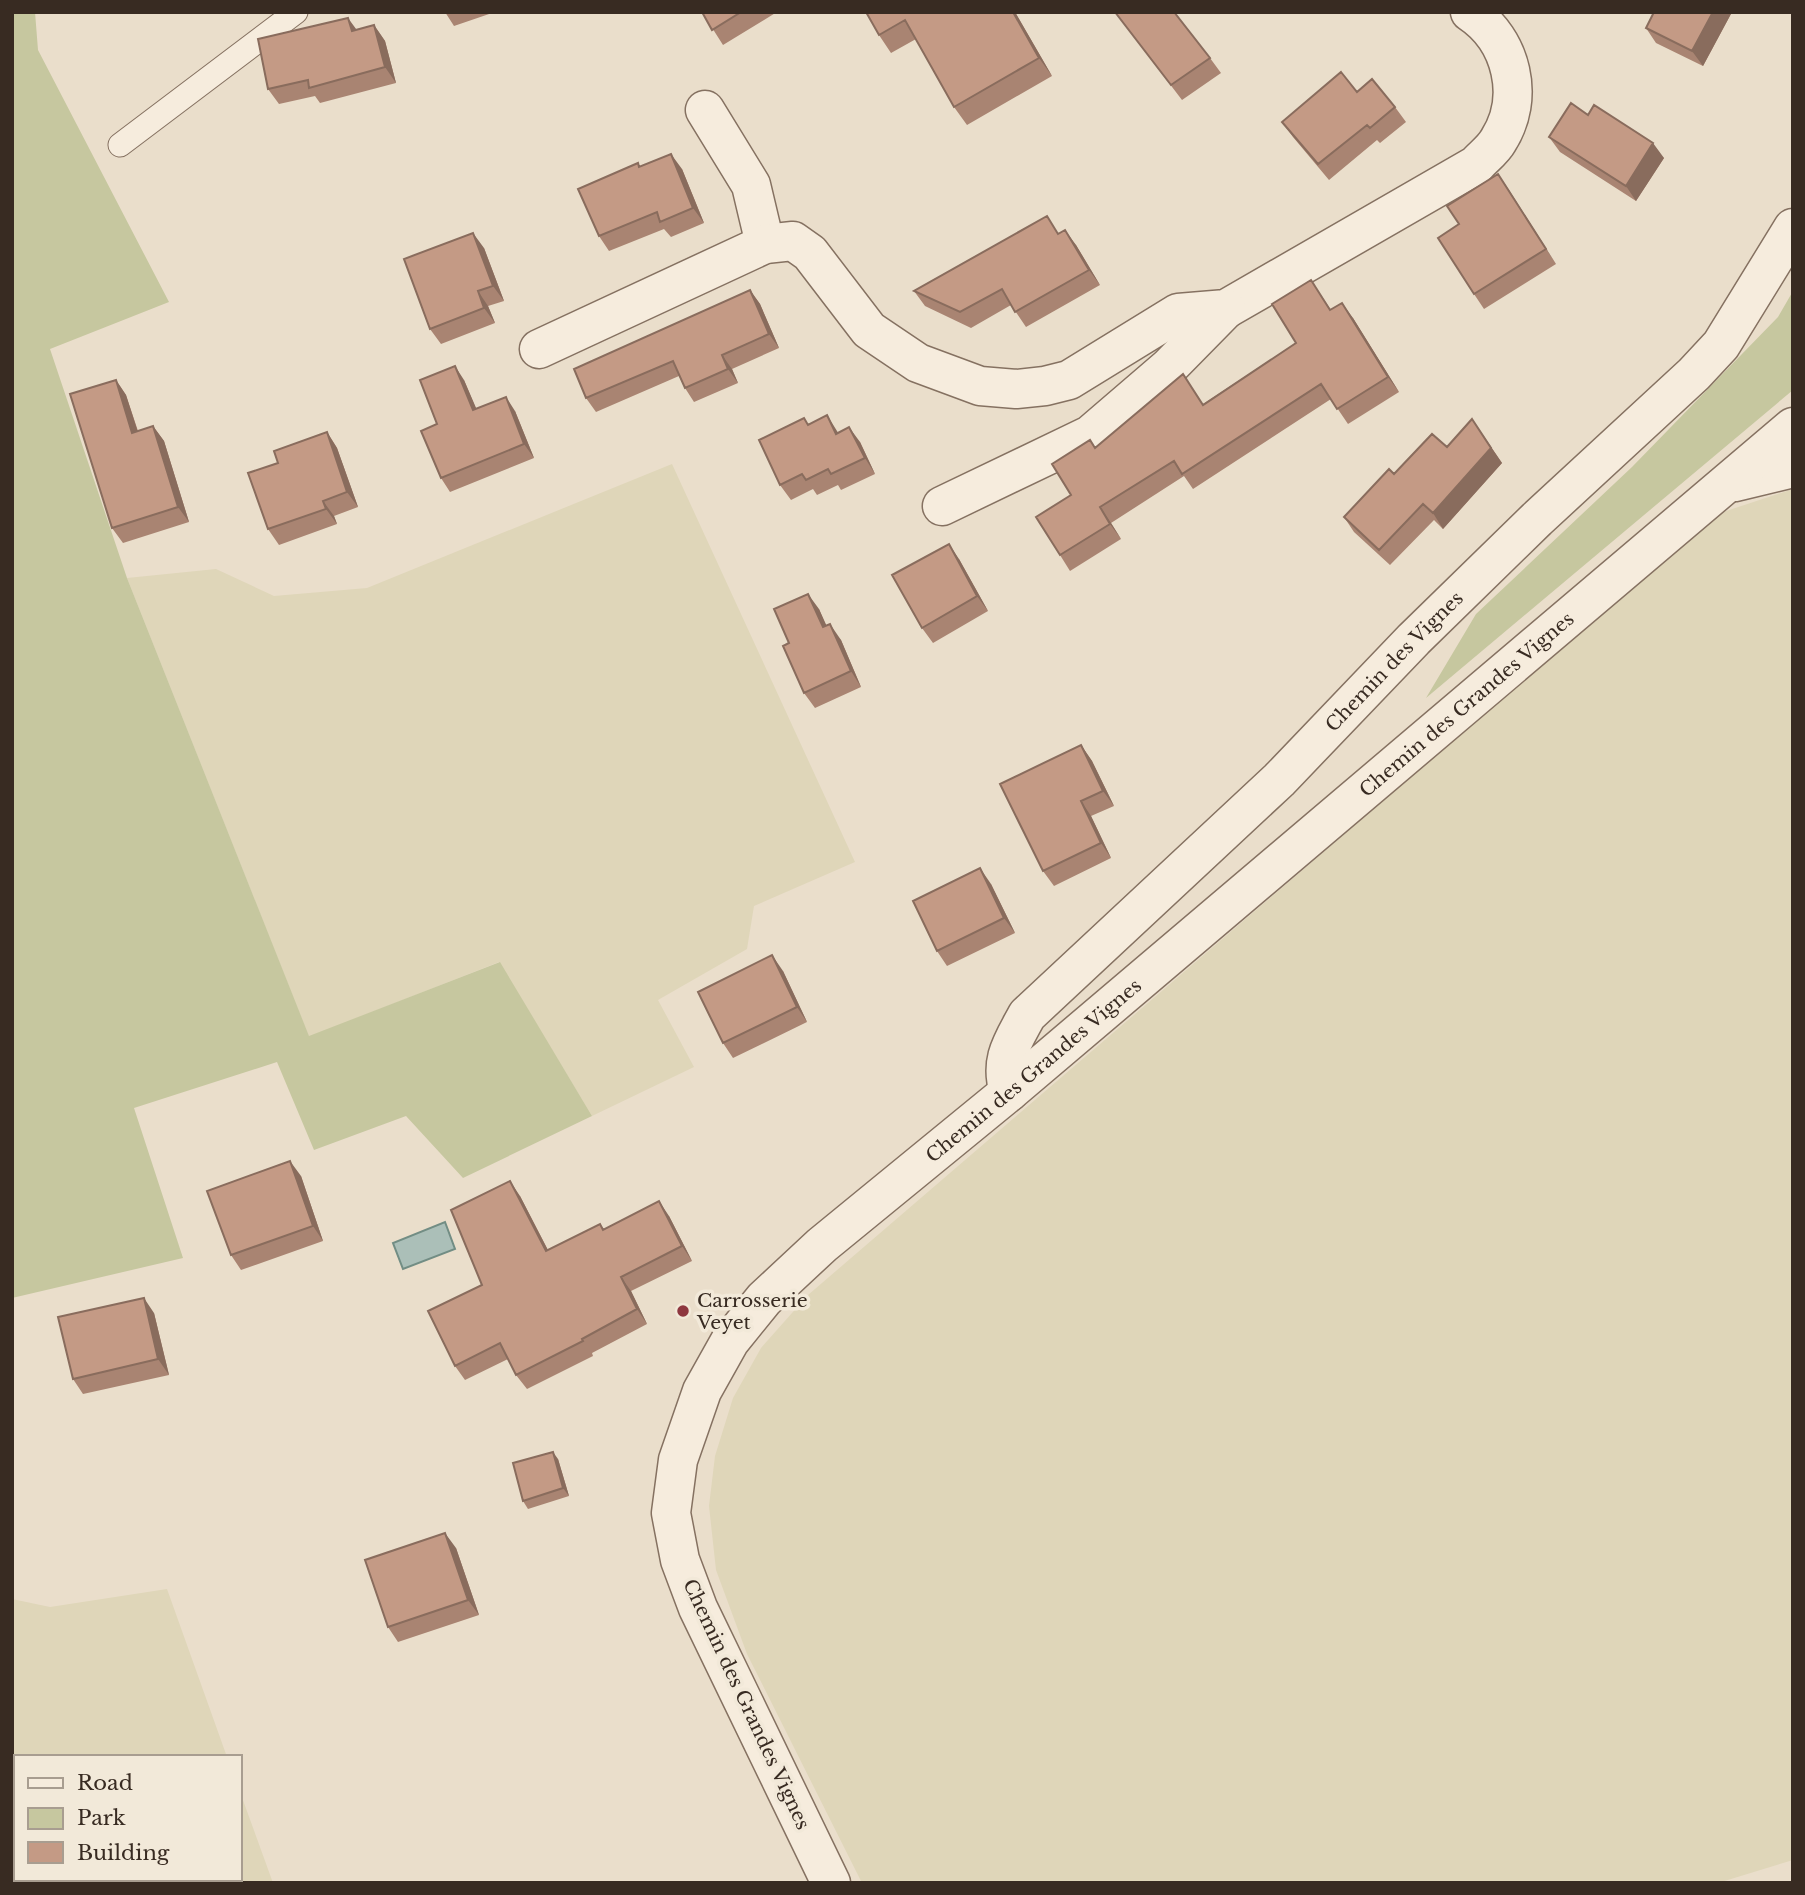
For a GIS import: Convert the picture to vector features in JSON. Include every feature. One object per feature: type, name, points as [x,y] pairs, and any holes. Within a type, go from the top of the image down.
[{"type":"street","points":[[942,506],[1090,435],[1168,368],[1226,309],[1476,165],[1498,141],[1511,114],[1515,89],[1507,58],[1494,33],[1469,12]]},
{"type":"street","points":[[705,110],[751,186],[765,243]]},
{"type":"street","name":"Chemin des Vignes","points":[[1009,1092],[1003,1074],[1008,1051],[1027,1015],[1279,780],[1415,639],[1537,519],[1694,374],[1721,345],[1793,228]]},
{"type":"street","points":[[540,349],[765,243],[793,241],[810,253],[869,330],[918,363],[981,386],[1016,389],[1069,380],[1178,313],[1226,309]]},
{"type":"street","name":"Chemin des Grandes Vignes","points":[[831,1883],[698,1608],[680,1560],[671,1513],[678,1460],[702,1391],[730,1341],[764,1298],[822,1245],[1009,1092],[1793,428]]},
{"type":"street","points":[[1727,484],[1793,468]]},
{"type":"lane","points":[[120,145],[296,12]]},
{"type":"shaded area","points":[[672,464],[855,862],[754,906],[747,949],[658,1000],[694,1067],[592,1116],[499,962],[309,1037],[127,578],[216,569],[274,596],[367,588]]},
{"type":"shaded area","points":[[1793,489],[1793,1860],[1718,1883],[862,1883],[747,1654],[716,1570],[709,1506],[715,1456],[733,1398],[761,1348],[808,1295],[1717,514]]},
{"type":"shaded area","points":[[167,1589],[226,1755],[14,1755],[14,1881],[242,1881],[242,1798],[273,1883],[12,1883],[12,1599],[50,1607]]},
{"type":"green space","points":[[12,12],[35,12],[38,50],[169,302],[50,349],[127,578],[309,1036],[500,962],[592,1116],[463,1178],[406,1116],[314,1150],[277,1062],[134,1108],[183,1258],[12,1298]]},
{"type":"green space","points":[[1793,291],[1793,390],[1426,698],[1476,614],[1632,467],[1778,317]]},
{"type":"water","points":[[445,1222],[455,1249],[403,1269],[393,1243]]},
{"type":"building","points":[[702,12],[741,12],[712,30]]},
{"type":"building","points":[[866,12],[1013,12],[1039,58],[954,107],[905,20],[879,35]]},
{"type":"building","points":[[1115,12],[1174,12],[1210,58],[1171,85]]},
{"type":"building","points":[[1654,12],[1713,12],[1692,51],[1646,28]]},
{"type":"building","points":[[348,18],[352,31],[374,25],[385,67],[309,88],[308,80],[268,89],[258,39]]},
{"type":"building","points":[[1341,72],[1357,92],[1372,79],[1395,107],[1370,128],[1367,125],[1318,164],[1282,122]]},
{"type":"building","points":[[1571,103],[1588,115],[1594,105],[1653,143],[1626,186],[1549,137]]},
{"type":"building","points":[[671,154],[693,208],[660,222],[657,212],[599,236],[578,189],[638,163],[639,167]]},
{"type":"building","points":[[1498,174],[1546,249],[1474,294],[1438,238],[1459,224],[1447,206]]},
{"type":"building","points":[[1047,216],[1058,234],[1065,230],[1089,270],[1015,312],[1002,289],[960,312],[914,291]]},
{"type":"building","points":[[473,233],[493,286],[478,291],[484,308],[430,329],[404,259]]},
{"type":"building","points":[[1311,280],[1330,310],[1342,303],[1388,377],[1337,409],[1321,384],[1182,474],[1174,461],[1100,507],[1110,524],[1060,555],[1036,517],[1071,495],[1052,464],[1090,440],[1095,448],[1183,374],[1203,405],[1296,343],[1272,304]]},
{"type":"building","points":[[750,290],[769,334],[722,355],[728,369],[685,388],[673,361],[586,398],[574,369]]},
{"type":"building","points":[[455,366],[473,410],[506,397],[524,444],[441,478],[421,431],[437,424],[420,380]]},
{"type":"building","points":[[116,380],[132,433],[153,426],[178,507],[112,528],[70,394]]},
{"type":"building","points":[[827,415],[836,434],[849,427],[865,458],[831,474],[828,469],[806,480],[802,474],[780,485],[759,440],[804,418],[808,425]]},
{"type":"building","points":[[1472,419],[1491,448],[1433,513],[1423,504],[1379,550],[1344,517],[1389,469],[1394,474],[1432,434],[1447,447]]},
{"type":"building","points":[[327,432],[347,492],[323,501],[326,509],[268,529],[248,473],[278,463],[274,451]]},
{"type":"building","points":[[949,544],[977,596],[922,628],[892,575]]},
{"type":"building","points":[[808,594],[823,627],[830,624],[851,671],[804,693],[783,646],[789,643],[774,609]]},
{"type":"building","points":[[1081,745],[1103,791],[1081,801],[1101,843],[1043,871],[1000,784]]},
{"type":"building","points":[[980,868],[1004,918],[937,951],[913,901]]},
{"type":"building","points":[[772,955],[797,1007],[723,1043],[698,992]]},
{"type":"building","points":[[290,1161],[313,1226],[231,1255],[207,1191]]},
{"type":"building","points":[[510,1181],[546,1251],[600,1224],[603,1230],[659,1201],[682,1246],[621,1277],[637,1309],[582,1339],[583,1341],[516,1375],[500,1343],[455,1366],[428,1311],[482,1285],[451,1210]]},
{"type":"building","points":[[144,1298],[158,1359],[73,1379],[58,1317]]},
{"type":"building","points":[[553,1452],[563,1488],[523,1501],[513,1463]]},
{"type":"building","points":[[445,1533],[468,1600],[388,1627],[365,1560]]},
{"type":"place","name":"Carrosserie Veyet","points":[[683,1311]]}]
